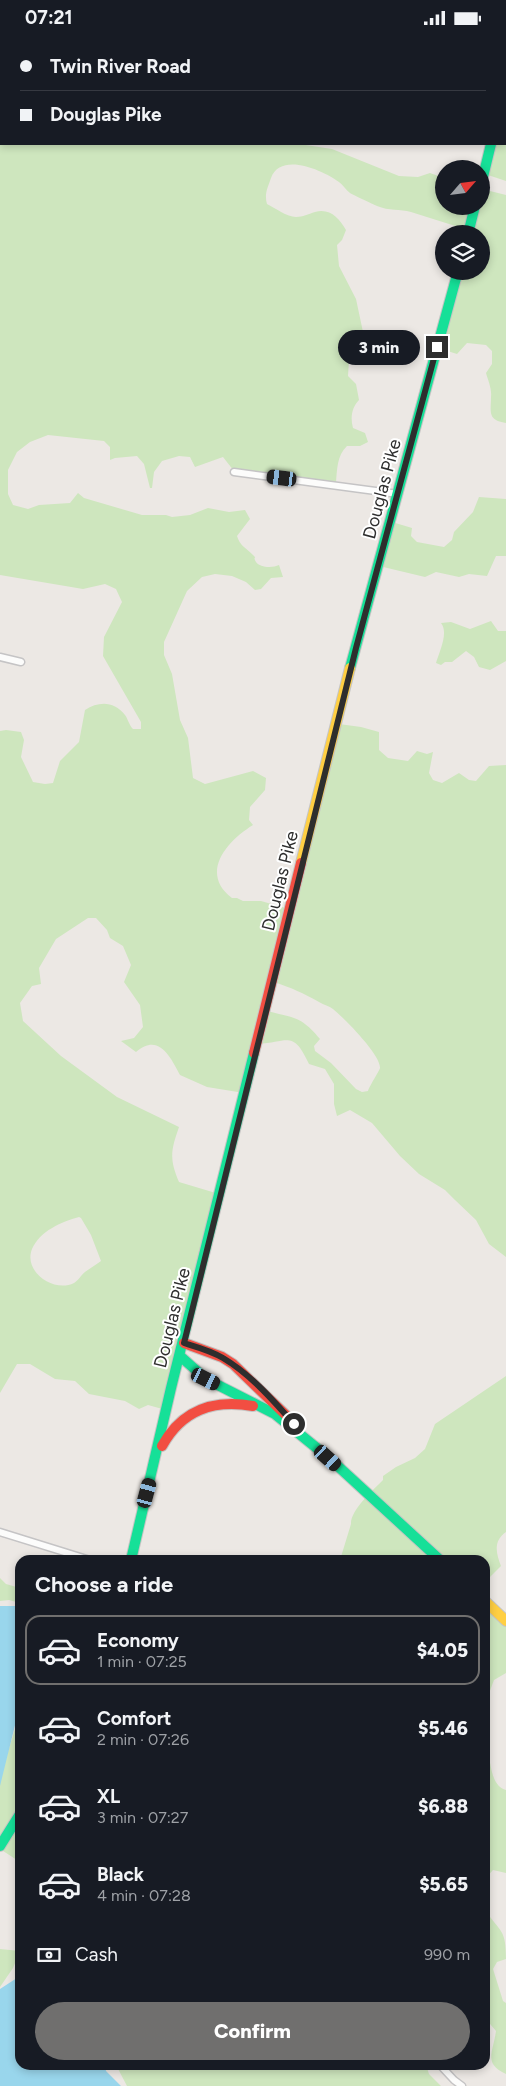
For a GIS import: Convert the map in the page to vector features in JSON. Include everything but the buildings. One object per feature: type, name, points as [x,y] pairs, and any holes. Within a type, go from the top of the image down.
[{"type":"main road","points":[[487,160],[491,145]]},
{"type":"main road","name":"Douglas Pike","points":[[133,1555],[171,1388],[184,1343],[356,648],[456,280]]},
{"type":"main road","points":[[184,1343],[222,1357],[233,1364],[279,1407],[308,1441]]},
{"type":"main road","points":[[180,1356],[206,1379],[268,1409],[308,1441],[434,1555]]},
{"type":"main road","points":[[155,1463],[164,1441],[172,1429],[202,1408],[232,1403],[268,1409]]},
{"type":"main road","points":[[490,1606],[506,1621]]},
{"type":"main road","points":[[0,1846],[15,1822]]},
{"type":"street","points":[[234,472],[398,494]]},
{"type":"street","points":[[0,657],[21,662]]},
{"type":"street","points":[[0,1532],[74,1555]]},
{"type":"street","points":[[445,2070],[462,2086]]},
{"type":"green space","points":[[0,145],[306,145],[332,149],[399,176],[418,177],[430,173],[435,175],[435,215],[490,215],[490,191],[506,195],[506,423],[496,420],[491,415],[491,391],[486,373],[492,364],[492,351],[486,345],[467,343],[457,354],[438,348],[456,280],[490,280],[490,225],[452,225],[403,210],[386,209],[350,193],[339,182],[323,173],[303,166],[293,165],[284,166],[276,170],[267,191],[267,204],[292,217],[301,217],[325,211],[334,215],[346,230],[342,240],[337,245],[339,266],[356,299],[363,332],[354,346],[355,352],[349,360],[348,376],[356,384],[359,400],[352,413],[353,428],[365,433],[368,442],[360,446],[347,446],[341,454],[338,463],[336,483],[234,471],[223,457],[195,467],[190,457],[179,456],[162,461],[154,472],[152,488],[150,488],[144,464],[137,456],[110,460],[110,447],[104,441],[48,435],[30,442],[17,452],[8,470],[8,494],[13,505],[28,509],[39,505],[70,503],[78,493],[84,498],[142,515],[166,515],[172,517],[190,515],[208,508],[229,512],[245,510],[250,519],[237,536],[240,542],[254,556],[258,564],[267,567],[279,565],[283,577],[271,578],[261,589],[255,590],[246,582],[232,576],[215,574],[202,577],[187,591],[164,642],[164,655],[172,674],[180,720],[188,738],[193,778],[205,784],[253,771],[266,778],[265,790],[250,807],[249,820],[253,825],[226,849],[220,858],[217,868],[222,888],[232,898],[243,901],[261,901],[289,909],[339,724],[379,732],[379,750],[388,758],[408,761],[417,751],[427,754],[433,752],[429,773],[433,780],[442,783],[459,773],[469,780],[476,781],[489,766],[506,765],[506,1257],[489,1244],[476,1220],[445,1190],[419,1174],[400,1156],[372,1123],[350,1110],[337,1116],[334,1104],[334,1084],[325,1069],[309,1064],[299,1046],[294,1042],[284,1040],[258,1044],[244,1093],[207,1087],[180,1075],[173,1061],[158,1046],[151,1045],[136,1052],[121,1041],[134,1038],[143,1027],[140,1005],[124,982],[131,965],[123,946],[110,938],[107,930],[96,918],[88,918],[56,939],[39,968],[41,984],[32,986],[20,1003],[23,1021],[61,1056],[117,1097],[179,1127],[174,1142],[172,1161],[179,1182],[219,1194],[166,1410],[148,1405],[139,1409],[125,1401],[89,1394],[75,1381],[55,1379],[30,1364],[17,1364],[0,1393],[0,731],[21,732],[24,740],[21,757],[33,782],[45,784],[53,783],[60,761],[79,742],[85,710],[90,707],[106,704],[116,707],[125,715],[133,729],[141,729],[141,722],[103,656],[104,637],[122,602],[116,589],[105,584],[83,589],[0,575]],"holes":[[[274,982],[331,1008],[361,1037],[379,1062],[380,1068],[368,1091],[362,1092],[356,1089],[331,1063],[315,1051],[314,1046],[320,1039],[308,1026],[291,1017],[267,1011]],[[79,1217],[91,1235],[101,1261],[85,1272],[77,1281],[66,1285],[58,1285],[50,1283],[36,1273],[30,1257],[32,1249],[46,1232]]]},
{"type":"green space","points":[[492,145],[506,145],[506,181],[490,176],[490,160],[488,160]]},
{"type":"green space","points":[[479,497],[506,499],[506,556],[496,556],[487,576],[469,574],[459,577],[436,572],[425,577],[379,566],[392,522],[412,528],[411,536],[417,542],[444,547],[452,540],[454,532],[473,512]]},
{"type":"green space","points":[[491,621],[498,631],[506,631],[506,661],[490,670],[479,667],[474,657],[466,651],[452,662],[445,662],[441,665],[436,663],[444,637],[441,623],[451,622],[470,629]]},
{"type":"green space","points":[[506,1376],[506,1532],[497,1543],[501,1566],[490,1577],[490,1555],[342,1555],[354,1513],[383,1480],[383,1476],[415,1458],[425,1449],[435,1424]]},
{"type":"green space","points":[[0,1578],[6,1584],[15,1587],[15,1602],[0,1601]]},
{"type":"green space","points":[[490,1605],[506,1619],[506,1673],[494,1680],[490,1691]]},
{"type":"green space","points":[[15,1729],[15,1822],[13,1826],[15,1828],[15,1859],[0,1849],[0,1777]]},
{"type":"green space","points":[[490,1764],[496,1782],[506,1790],[506,1873],[493,1870],[490,1873]]},
{"type":"green space","points":[[490,1916],[502,1932],[505,1942],[506,1959],[497,1962],[493,1969],[503,2001],[506,2003],[506,2074],[494,2066],[491,2057],[496,2031],[490,2024]]},
{"type":"green space","points":[[0,1949],[15,1950],[15,1963],[0,1987]]},
{"type":"green space","points":[[119,2070],[428,2070],[429,2074],[441,2086],[127,2086]]},
{"type":"water","points":[[0,1606],[15,1606],[15,1725],[0,1786]]},
{"type":"water","points":[[15,1979],[15,2070],[106,2070],[121,2086],[0,2086],[0,1989]]},
{"type":"traffic: fast","points":[[487,160],[491,145]]},
{"type":"traffic: fast","points":[[470,225],[473,215]]},
{"type":"traffic: fast","points":[[350,668],[456,280]]},
{"type":"traffic: fast","points":[[132,1555],[171,1388],[254,1053]]},
{"type":"traffic: fast","points":[[180,1356],[206,1379],[275,1414],[329,1458],[435,1555]]},
{"type":"traffic: fast","points":[[0,1846],[15,1822]]},
{"type":"traffic: slow","points":[[301,863],[350,668]]},
{"type":"traffic: slow","points":[[490,1606],[506,1621]]},
{"type":"traffic: jam","points":[[254,1053],[301,863]]},
{"type":"traffic: jam","points":[[184,1343],[222,1357],[233,1364],[292,1421]]},
{"type":"traffic: jam","points":[[162,1446],[179,1424],[200,1410],[225,1404],[253,1406]]},
{"type":"route","points":[[294,1424],[279,1407],[233,1364],[222,1357],[184,1343],[213,1218],[356,648],[437,347]]}]
